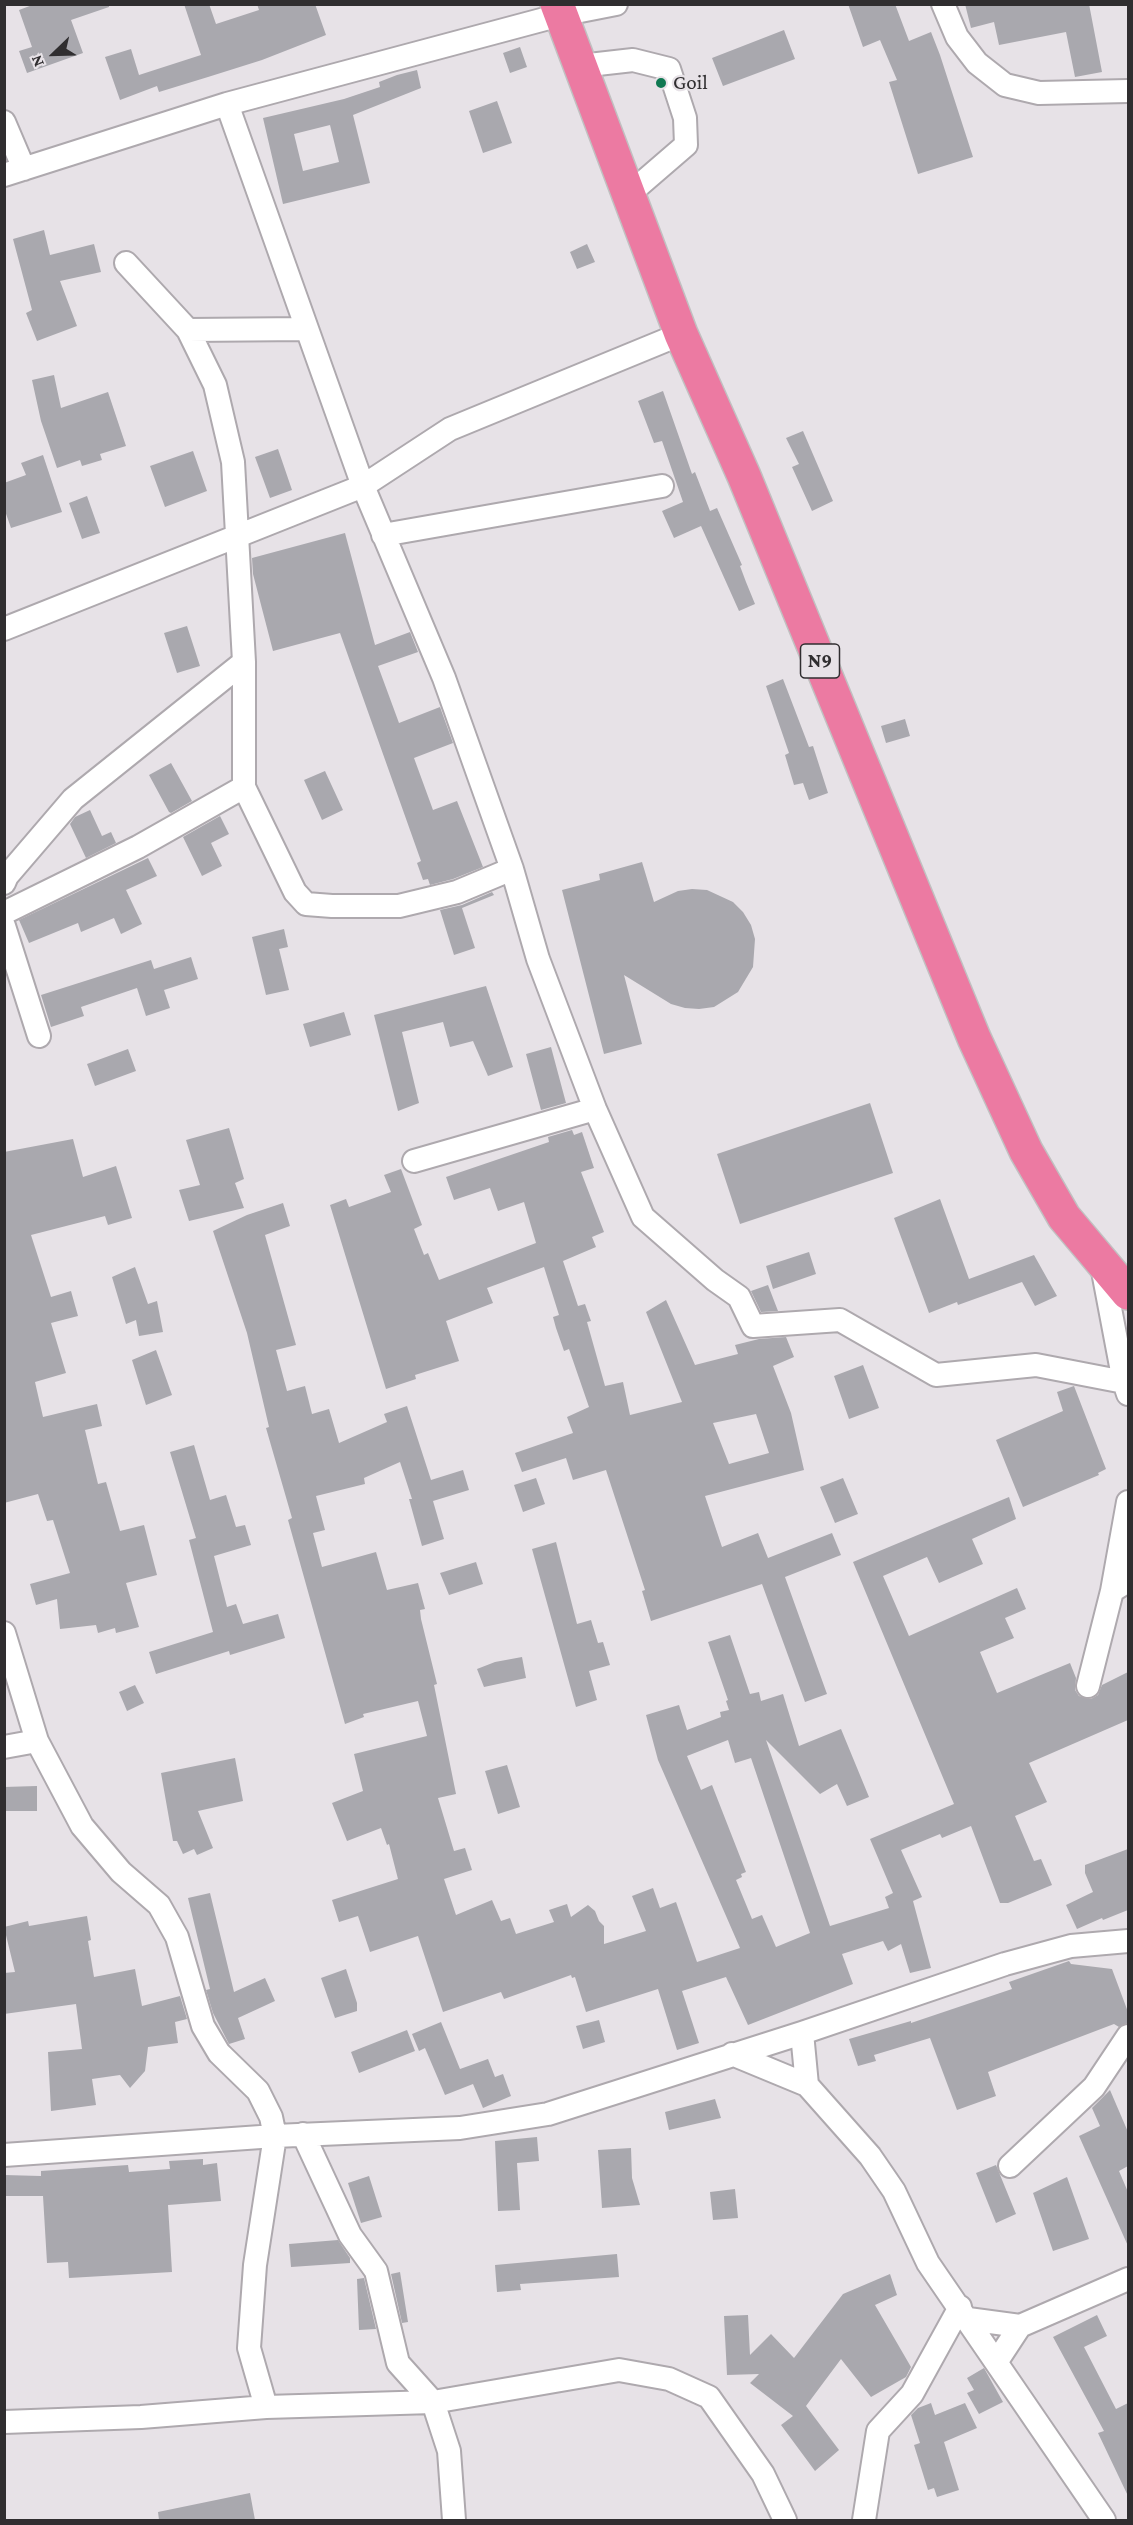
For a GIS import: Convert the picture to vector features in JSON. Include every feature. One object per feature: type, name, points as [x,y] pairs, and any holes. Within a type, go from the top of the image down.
[{"type":"highway","name":"N9","points":[[558,10],[681,334],[744,476],[974,1038],[1026,1151],[1064,1217],[1128,1293]]},
{"type":"street","points":[[4,122],[14,172],[227,104],[558,10],[616,4]]},
{"type":"street","points":[[943,4],[957,37],[977,63],[1005,85],[1040,93],[1128,91]]},
{"type":"street","points":[[580,66],[633,60],[669,69],[685,118],[686,146],[628,195]]},
{"type":"street","points":[[227,104],[363,486],[444,678],[512,870],[538,958],[595,1109],[643,1216],[715,1280],[740,1297],[753,1326],[840,1320],[936,1375],[1036,1365],[1126,1388],[1101,1263]]},
{"type":"street","points":[[126,263],[188,330],[215,385],[233,462],[244,662],[244,787],[296,892],[306,904],[399,906],[457,892],[512,870]]},
{"type":"street","points":[[188,330],[307,329]]},
{"type":"street","points":[[4,629],[363,486],[450,429],[681,334]]},
{"type":"street","points":[[383,535],[662,486]]},
{"type":"street","points":[[4,883],[7,876],[74,799],[244,662]]},
{"type":"street","points":[[4,913],[138,847],[244,787]]},
{"type":"street","points":[[4,926],[39,1036]]},
{"type":"street","points":[[414,1161],[595,1109]]},
{"type":"street","points":[[1088,1686],[1120,1586],[1128,1502]]},
{"type":"street","points":[[4,1633],[37,1741],[82,1826],[121,1872],[159,1905],[177,1937],[203,2026],[219,2052],[258,2091],[271,2117],[274,2136],[255,2265],[249,2348],[266,2407]]},
{"type":"street","points":[[4,1747],[37,1741]]},
{"type":"street","points":[[4,2155],[303,2134],[460,2128],[548,2115],[802,2033],[1005,1964],[1071,1946],[1128,1941]]},
{"type":"street","points":[[802,2033],[807,2085]]},
{"type":"street","points":[[1010,2166],[1094,2087],[1128,2036]]},
{"type":"street","points":[[732,2054],[807,2085],[870,2156],[894,2191],[928,2263],[1104,2520]]},
{"type":"street","points":[[303,2134],[350,2235],[376,2271],[398,2363],[433,2402],[449,2451],[454,2520]]},
{"type":"street","points":[[997,2361],[1020,2326],[1128,2279]]},
{"type":"street","points":[[964,2313],[1020,2326]]},
{"type":"street","points":[[864,2520],[878,2431],[912,2394],[964,2313]]},
{"type":"street","points":[[4,2422],[141,2417],[266,2407],[433,2402],[619,2370],[669,2379],[709,2397],[764,2474],[785,2520]]},
{"type":"building","points":[[35,4],[109,4],[109,7],[71,20],[83,53],[27,73],[19,51],[32,47],[19,10]]},
{"type":"building","points":[[184,4],[209,4],[216,24],[259,10],[257,4],[315,4],[326,35],[262,60],[159,92],[157,86],[120,100],[105,57],[131,49],[139,75],[201,55]]},
{"type":"building","points":[[848,4],[895,4],[909,41],[931,32],[973,157],[918,174],[889,82],[897,80],[880,40],[863,47]]},
{"type":"building","points":[[965,4],[1089,4],[1102,72],[1075,77],[1066,32],[999,45],[994,22],[971,28]]},
{"type":"building","points":[[784,30],[795,59],[723,86],[712,58]]},
{"type":"building","points":[[520,47],[527,67],[510,73],[503,53]]},
{"type":"building","points":[[417,70],[421,88],[353,115],[370,183],[283,204],[263,118],[344,99],[380,87],[379,82]],"holes":[[[330,125],[339,162],[303,171],[294,134]]]},
{"type":"building","points":[[497,101],[512,143],[483,153],[469,111]]},
{"type":"building","points":[[44,230],[50,255],[94,244],[101,272],[60,281],[77,326],[37,341],[26,313],[32,310],[13,239]]},
{"type":"building","points":[[587,244],[595,262],[577,269],[570,252]]},
{"type":"building","points":[[54,375],[61,408],[108,392],[126,446],[100,454],[102,460],[82,466],[80,460],[57,468],[41,421],[32,380]]},
{"type":"building","points":[[663,391],[692,474],[695,472],[710,511],[717,508],[742,565],[740,566],[755,604],[739,611],[701,526],[674,538],[662,511],[683,502],[662,441],[654,443],[638,401]]},
{"type":"building","points":[[803,431],[833,501],[812,511],[792,467],[799,464],[786,438]]},
{"type":"building","points":[[278,449],[292,490],[270,498],[255,457]]},
{"type":"building","points":[[193,451],[207,491],[165,507],[150,466]]},
{"type":"building","points":[[43,455],[62,512],[11,528],[4,508],[4,483],[26,475],[21,463]]},
{"type":"building","points":[[87,496],[100,533],[82,539],[69,503]]},
{"type":"building","points":[[345,533],[375,645],[410,632],[418,652],[378,666],[399,723],[440,707],[453,743],[414,758],[433,810],[457,801],[483,867],[453,879],[430,885],[428,879],[423,880],[417,863],[421,861],[340,633],[273,651],[253,574],[252,558]]},
{"type":"building","points":[[187,626],[200,666],[177,673],[164,633]]},
{"type":"building","points":[[783,679],[809,747],[813,746],[828,793],[809,800],[803,783],[794,785],[785,755],[789,753],[766,686]]},
{"type":"building","points":[[905,719],[910,736],[886,743],[881,726]]},
{"type":"building","points":[[171,763],[192,801],[171,813],[149,775]]},
{"type":"building","points":[[325,771],[343,810],[322,820],[304,780]]},
{"type":"building","points":[[90,810],[102,836],[111,832],[116,843],[86,858],[70,824],[75,817]]},
{"type":"building","points":[[220,816],[229,834],[211,843],[222,866],[202,876],[183,837]]},
{"type":"building","points":[[148,858],[157,876],[126,890],[142,924],[121,934],[114,918],[81,932],[78,923],[29,943],[19,920]]},
{"type":"building","points":[[642,862],[654,902],[678,891],[692,889],[707,890],[733,902],[751,925],[755,939],[753,967],[738,992],[714,1007],[699,1009],[671,1004],[624,975],[642,1044],[604,1054],[562,890],[600,880],[599,874]]},
{"type":"building","points":[[492,892],[494,895],[462,908],[475,948],[454,955],[440,910],[462,905]]},
{"type":"building","points":[[284,929],[288,947],[279,949],[289,990],[266,995],[252,937]]},
{"type":"building","points":[[191,957],[198,979],[164,990],[170,1008],[146,1016],[137,988],[81,1007],[84,1016],[51,1027],[41,995],[151,960],[154,969]]},
{"type":"building","points":[[486,986],[513,1067],[488,1076],[473,1041],[450,1047],[443,1022],[402,1032],[419,1103],[398,1111],[374,1015]]},
{"type":"building","points":[[344,1012],[351,1035],[310,1047],[303,1024]]},
{"type":"building","points":[[551,1047],[566,1103],[541,1110],[526,1054]]},
{"type":"building","points":[[128,1049],[136,1071],[95,1086],[87,1064]]},
{"type":"building","points":[[870,1103],[893,1173],[740,1224],[717,1154]]},
{"type":"building","points":[[229,1128],[244,1179],[235,1183],[244,1208],[189,1221],[179,1190],[200,1185],[186,1140]]},
{"type":"building","points":[[572,1130],[574,1135],[582,1132],[594,1168],[581,1172],[604,1232],[592,1237],[596,1247],[563,1261],[578,1306],[585,1304],[591,1321],[587,1322],[605,1386],[623,1382],[630,1415],[682,1402],[646,1312],[666,1300],[695,1365],[738,1354],[735,1345],[759,1339],[786,1337],[794,1357],[773,1366],[791,1413],[804,1470],[705,1496],[722,1547],[758,1533],[768,1558],[832,1533],[841,1555],[785,1577],[827,1694],[805,1702],[762,1584],[651,1621],[642,1591],[645,1590],[606,1470],[573,1480],[566,1458],[522,1472],[515,1453],[573,1433],[567,1417],[589,1407],[569,1349],[564,1351],[556,1328],[553,1317],[559,1315],[544,1267],[487,1288],[493,1303],[446,1321],[459,1361],[415,1375],[416,1379],[386,1389],[330,1205],[346,1199],[349,1207],[391,1192],[384,1175],[401,1169],[422,1225],[414,1229],[424,1255],[428,1253],[439,1280],[536,1243],[524,1202],[498,1211],[490,1188],[454,1200],[446,1177],[549,1142],[548,1137]],"holes":[[[756,1414],[769,1453],[729,1464],[713,1423]]]},
{"type":"building","points":[[73,1139],[83,1177],[116,1166],[132,1218],[108,1225],[105,1216],[31,1235],[51,1297],[71,1291],[78,1316],[51,1323],[66,1373],[35,1382],[43,1417],[97,1404],[102,1426],[85,1430],[98,1484],[106,1482],[120,1531],[144,1525],[157,1575],[126,1583],[139,1627],[116,1633],[115,1628],[98,1633],[96,1625],[60,1629],[57,1599],[36,1605],[30,1584],[70,1573],[53,1520],[47,1521],[38,1494],[4,1503],[4,1152]]},
{"type":"building","points":[[940,1199],[969,1279],[1034,1255],[1057,1296],[1035,1306],[1022,1282],[929,1313],[894,1218]]},
{"type":"building","points":[[283,1203],[290,1226],[265,1235],[296,1345],[276,1350],[287,1391],[305,1386],[312,1414],[329,1409],[339,1443],[387,1422],[384,1414],[407,1406],[431,1480],[463,1470],[469,1490],[433,1501],[444,1539],[422,1546],[409,1499],[412,1499],[400,1462],[364,1478],[365,1484],[316,1496],[325,1530],[313,1533],[322,1567],[376,1552],[387,1590],[418,1583],[425,1609],[420,1610],[421,1619],[437,1684],[434,1685],[456,1794],[438,1798],[454,1851],[465,1848],[472,1870],[444,1879],[456,1915],[492,1900],[501,1921],[510,1918],[516,1934],[554,1922],[549,1910],[567,1904],[571,1917],[588,1905],[595,1911],[604,1926],[604,1944],[646,1931],[632,1896],[653,1888],[660,1908],[676,1902],[697,1962],[740,1948],[658,1760],[646,1715],[679,1705],[687,1730],[721,1717],[720,1712],[729,1710],[726,1701],[728,1700],[708,1642],[730,1635],[750,1694],[759,1692],[761,1701],[783,1694],[799,1746],[841,1729],[869,1797],[847,1806],[837,1784],[820,1794],[766,1740],[830,1926],[889,1908],[885,1897],[893,1893],[870,1839],[954,1804],[853,1562],[1009,1497],[1016,1519],[972,1539],[983,1564],[939,1583],[927,1557],[883,1576],[909,1636],[1017,1588],[1026,1609],[1005,1618],[1014,1638],[980,1652],[997,1693],[1070,1663],[1076,1678],[1075,1690],[1079,1696],[1091,1699],[1098,1695],[1102,1685],[1128,1672],[1128,1720],[1029,1763],[1047,1802],[1015,1816],[1034,1861],[1041,1859],[1052,1885],[1008,1903],[1000,1903],[971,1826],[942,1838],[940,1834],[901,1850],[922,1897],[913,1901],[931,1968],[910,1973],[901,1944],[888,1951],[883,1941],[842,1954],[853,1984],[748,2025],[726,1977],[682,1991],[699,2043],[677,2050],[658,1989],[586,2012],[575,1977],[572,1978],[571,1975],[504,1999],[501,1992],[443,2012],[418,1936],[370,1952],[358,1916],[339,1922],[332,1900],[398,1879],[389,1844],[387,1845],[381,1828],[347,1841],[332,1803],[363,1791],[354,1754],[427,1736],[418,1701],[363,1714],[364,1717],[345,1724],[288,1520],[292,1518],[266,1428],[269,1427],[247,1333],[213,1231],[247,1215]],"holes":[[[728,1740],[735,1763],[751,1758],[810,1933],[776,1947],[762,1915],[752,1919],[736,1880],[746,1872],[712,1785],[701,1790],[687,1756]]]},
{"type":"building","points":[[809,1252],[816,1274],[773,1289],[766,1266]]},
{"type":"building","points":[[135,1267],[148,1304],[157,1301],[163,1332],[139,1336],[136,1320],[126,1324],[112,1277]]},
{"type":"building","points":[[768,1285],[778,1311],[761,1312],[751,1291]]},
{"type":"building","points":[[156,1350],[172,1395],[146,1405],[132,1360]]},
{"type":"building","points":[[863,1365],[879,1408],[849,1419],[834,1376]]},
{"type":"building","points":[[1074,1386],[1106,1469],[1098,1473],[1099,1475],[1023,1507],[996,1440],[1063,1411],[1057,1392]]},
{"type":"building","points":[[194,1445],[210,1500],[226,1495],[236,1527],[245,1525],[251,1545],[214,1556],[227,1607],[236,1604],[243,1624],[278,1614],[285,1638],[230,1655],[229,1651],[156,1674],[149,1652],[213,1632],[189,1540],[196,1538],[170,1452]]},
{"type":"building","points":[[536,1478],[545,1504],[523,1512],[514,1485]]},
{"type":"building","points":[[843,1478],[858,1514],[835,1523],[820,1487]]},
{"type":"building","points":[[556,1542],[577,1624],[591,1620],[598,1643],[603,1642],[610,1665],[589,1671],[597,1700],[576,1707],[532,1549]]},
{"type":"building","points":[[476,1562],[483,1584],[449,1595],[440,1573]]},
{"type":"building","points":[[522,1657],[526,1678],[484,1687],[477,1669],[495,1662]]},
{"type":"building","points":[[135,1685],[144,1703],[127,1711],[119,1692]]},
{"type":"building","points":[[235,1758],[243,1801],[198,1811],[213,1848],[197,1855],[194,1849],[183,1854],[177,1841],[173,1841],[161,1773]]},
{"type":"building","points":[[507,1765],[520,1807],[498,1814],[485,1771]]},
{"type":"building","points":[[37,1786],[37,1811],[4,1811],[4,1787]]},
{"type":"building","points":[[1128,1849],[1128,1910],[1077,1929],[1066,1905],[1093,1892],[1085,1873],[1085,1865]]},
{"type":"building","points":[[210,1893],[234,1992],[265,1978],[275,2001],[238,2018],[245,2039],[229,2044],[213,2013],[206,1990],[210,1989],[188,1898]]},
{"type":"building","points":[[87,1916],[91,1940],[88,1941],[94,1977],[135,1969],[142,2006],[180,1996],[187,2019],[175,2022],[178,2043],[148,2047],[145,2071],[130,2088],[120,2075],[92,2079],[96,2105],[51,2111],[48,2052],[82,2049],[76,2004],[4,2014],[4,1973],[15,1972],[4,1927],[28,1921],[29,1926]]},
{"type":"building","points":[[1069,1961],[1071,1964],[1112,1969],[1128,2012],[1128,2023],[1119,2027],[1114,2024],[988,2072],[996,2096],[957,2110],[930,2038],[874,2055],[876,2061],[858,2066],[849,2039],[911,2021],[911,2023],[1012,1989],[1009,1982]]},
{"type":"building","points":[[346,1969],[357,2003],[357,2011],[335,2018],[321,1978]]},
{"type":"building","points":[[599,2020],[605,2042],[583,2049],[576,2026]]},
{"type":"building","points":[[441,2022],[460,2069],[488,2059],[495,2077],[503,2074],[511,2096],[483,2108],[473,2084],[445,2095],[425,2048],[419,2051],[412,2034]]},
{"type":"building","points":[[407,2030],[415,2051],[359,2073],[351,2052]]},
{"type":"building","points":[[1110,2090],[1128,2132],[1128,2166],[1119,2171],[1128,2192],[1128,2246],[1079,2136],[1100,2126],[1092,2108]]},
{"type":"building","points":[[715,2099],[721,2118],[669,2130],[665,2112]]},
{"type":"building","points":[[537,2137],[539,2161],[517,2163],[520,2210],[498,2211],[495,2141]]},
{"type":"building","points":[[631,2148],[632,2178],[640,2205],[602,2208],[598,2150]]},
{"type":"building","points":[[203,2159],[203,2165],[217,2163],[221,2201],[168,2205],[172,2272],[69,2278],[68,2262],[47,2263],[43,2196],[4,2196],[4,2175],[41,2176],[41,2171],[128,2165],[129,2172],[170,2169],[169,2161]]},
{"type":"building","points":[[996,2165],[1016,2214],[996,2223],[976,2173]]},
{"type":"building","points":[[369,2176],[382,2217],[361,2223],[348,2183]]},
{"type":"building","points":[[1067,2177],[1089,2239],[1053,2251],[1033,2193]]},
{"type":"building","points":[[735,2189],[738,2218],[713,2220],[710,2192]]},
{"type":"building","points":[[338,2240],[350,2258],[350,2263],[291,2267],[289,2244]]},
{"type":"building","points":[[617,2254],[619,2277],[520,2284],[521,2290],[497,2292],[495,2265]]},
{"type":"building","points":[[400,2272],[408,2322],[402,2323],[391,2274]]},
{"type":"building","points":[[890,2274],[897,2295],[875,2305],[911,2367],[906,2377],[871,2397],[841,2359],[806,2406],[839,2450],[815,2471],[781,2425],[793,2416],[750,2383],[759,2374],[727,2375],[724,2316],[748,2315],[750,2355],[771,2334],[794,2358],[843,2294]]},
{"type":"building","points":[[364,2278],[376,2329],[359,2330],[357,2279]]},
{"type":"building","points":[[1097,2315],[1107,2336],[1084,2347],[1116,2409],[1128,2403],[1128,2496],[1098,2433],[1104,2431],[1053,2337]]},
{"type":"building","points":[[984,2368],[1003,2402],[979,2414],[967,2393],[974,2390],[967,2378]]},
{"type":"building","points":[[931,2403],[935,2415],[965,2403],[977,2428],[944,2442],[959,2490],[937,2497],[934,2488],[928,2490],[914,2445],[920,2443],[911,2415],[918,2408]]},
{"type":"building","points":[[250,2493],[255,2520],[159,2520],[158,2512]]},
{"type":"place","name":"Goil","points":[[661,83]]}]
